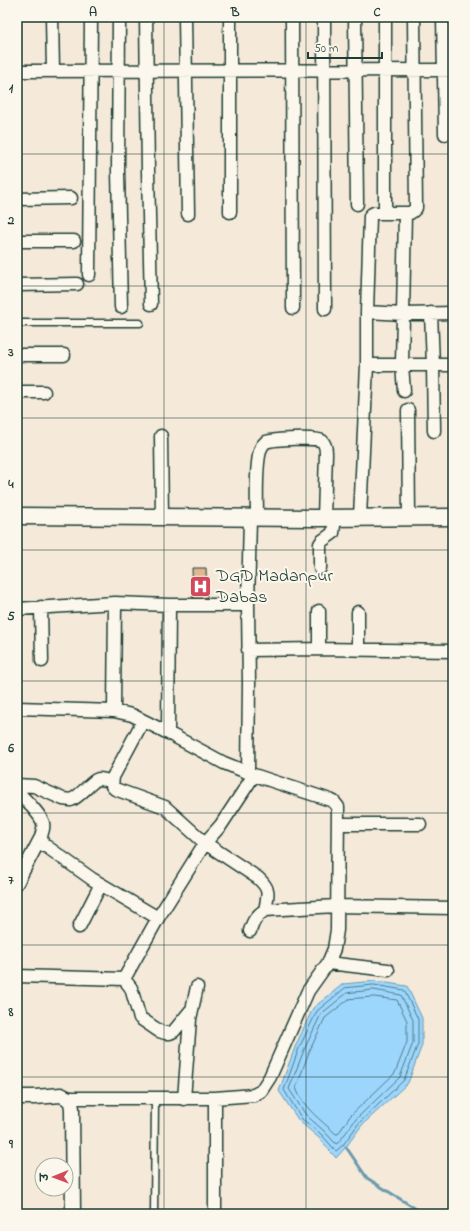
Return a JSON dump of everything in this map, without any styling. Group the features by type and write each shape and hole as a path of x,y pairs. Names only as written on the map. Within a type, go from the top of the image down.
{"main road":[{"path":"17,516 329,518 453,517"}],"street":[{"path":"52,17 53,71"},
{"path":"89,275 91,17"},
{"path":"119,17 118,171 121,307"},
{"path":"146,17 152,304"},
{"path":"185,17 188,214"},
{"path":"230,17 230,212"},
{"path":"292,17 293,308"},
{"path":"324,17 325,309"},
{"path":"355,17 357,204"},
{"path":"385,17 385,213"},
{"path":"360,517 367,365 370,216 374,213 413,212 416,208 414,17"},
{"path":"443,17 448,70 445,134"},
{"path":"17,71 448,70"},
{"path":"17,199 71,198"},
{"path":"404,391 402,365 405,213"},
{"path":"17,241 74,241"},
{"path":"17,285 76,284"},
{"path":"367,312 403,314 453,313"},
{"path":"431,313 434,431"},
{"path":"17,355 64,355"},
{"path":"367,365 453,365"},
{"path":"17,392 44,392"},
{"path":"408,410 409,517"},
{"path":"162,436 162,517"},
{"path":"124,979 158,918 205,843 220,825 251,774 248,604 258,456 262,446 266,442 306,439 321,440 324,443 326,453 329,518 334,530 333,533 320,544 320,568"},
{"path":"17,609 115,603 168,605 248,604"},
{"path":"114,711 115,603"},
{"path":"168,605 168,733"},
{"path":"41,607 42,661"},
{"path":"319,611 319,649"},
{"path":"358,612 358,649"},
{"path":"248,650 358,649 453,651"},
{"path":"17,708 114,711 132,715 224,763 251,774 330,800 334,802 338,808 337,930 334,949 328,963 308,991 270,1078 261,1091 254,1095 215,1098 67,1098"},
{"path":"143,721 113,777 112,786 115,789 165,807 205,843 258,878 266,885 268,892 265,910"},
{"path":"17,785 34,786 63,799 71,800 79,796 96,779 112,781"},
{"path":"17,791 43,823 40,839 17,883"},
{"path":"338,824 420,824"},
{"path":"40,839 47,848 101,884 158,918"},
{"path":"79,927 101,884"},
{"path":"250,931 252,922 256,916 265,910 336,906 453,908"},
{"path":"328,963 388,970"},
{"path":"17,976 124,979"},
{"path":"124,979 131,988 140,1018 159,1031 170,1033 174,1031 192,1009"},
{"path":"184,1099 190,1019 197,987"},
{"path":"17,1097 61,1095 71,1102 73,1214"},
{"path":"215,1098 215,1214"}],"lane":[{"path":"17,323 140,324"},
{"path":"154,1214 155,1098"}],"water":[{"path":"374,981 407,986 422,1018 422,1045 408,1083 362,1125 336,1158 319,1138 299,1121 279,1091 295,1047 313,1008 343,984"}],"building":[{"path":"192,568 206,568 207,598 193,598"}],"waterway":[{"path":"346,1147 367,1178 424,1214"}],"place":[{"name":"DGD Madanpur Dabas","path":"200,587"}]}
